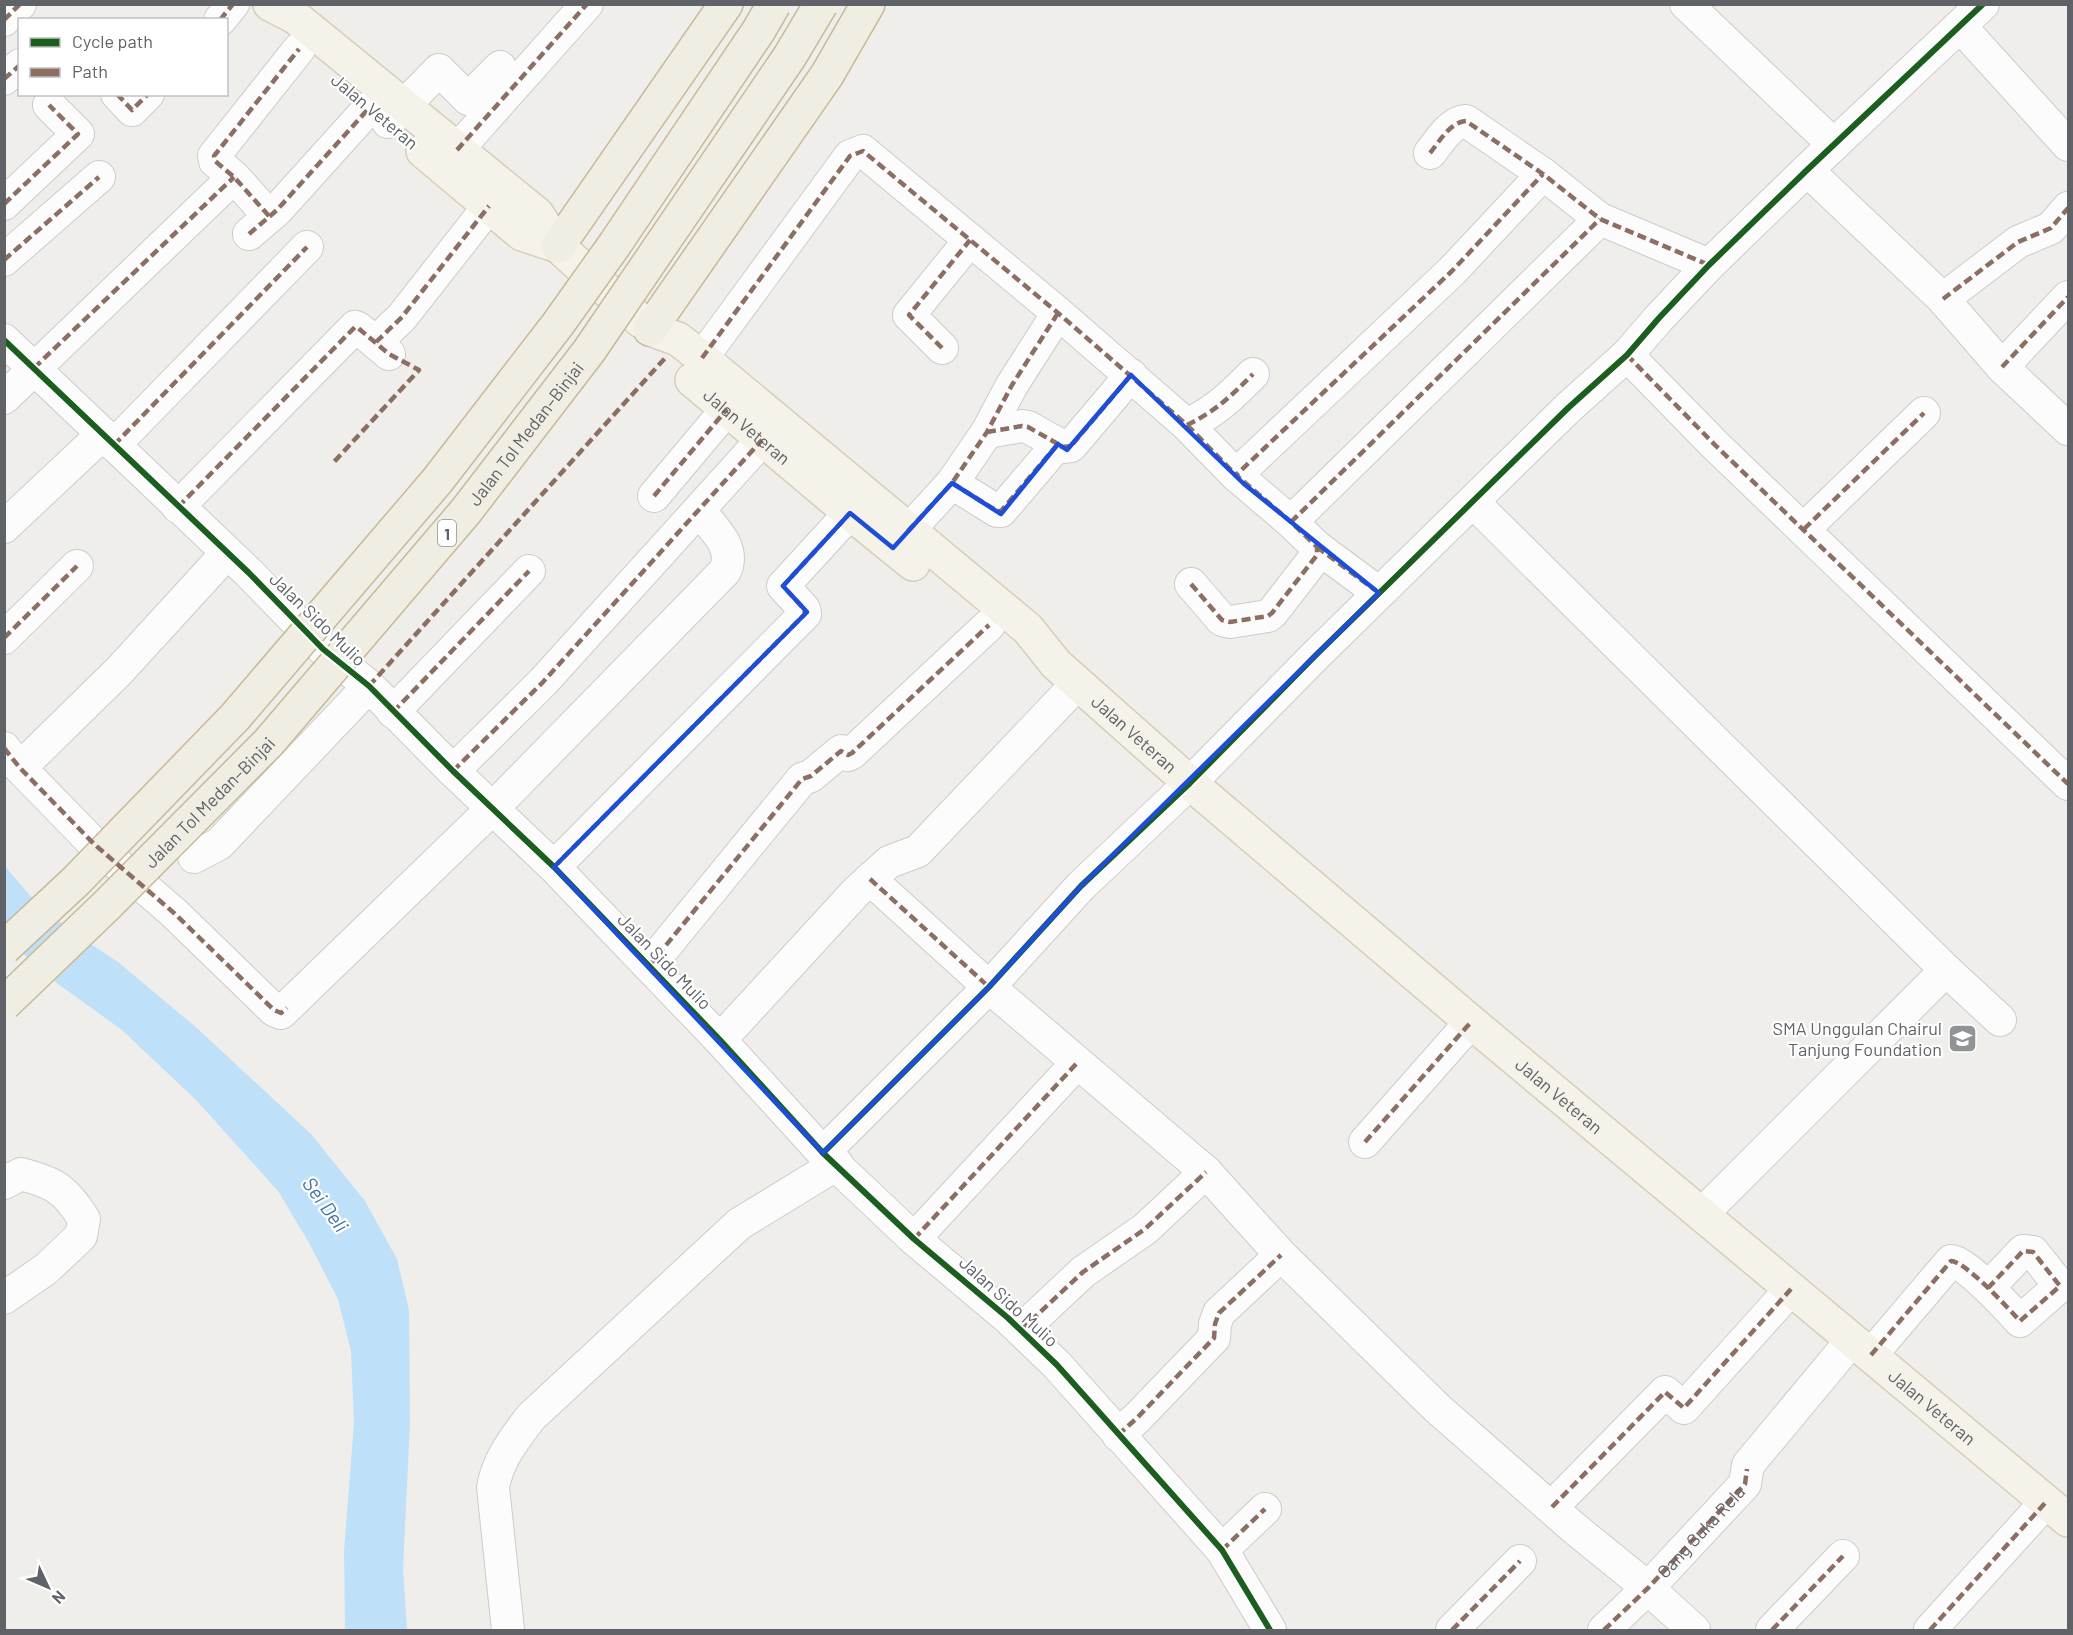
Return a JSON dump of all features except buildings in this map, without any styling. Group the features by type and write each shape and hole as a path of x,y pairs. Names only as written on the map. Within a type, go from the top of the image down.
{"highway":[{"path":"558,246 726,4"},
{"name":"1","path":"4,948 76,881 234,717 437,481 558,324 615,244 759,30 774,4"},
{"name":"Jalan Tol Medan–Binjai","path":"4,1004 269,742 466,511 589,351 790,56 821,4"},
{"path":"650,329 827,75 868,4"}],"main road":[{"name":"Jalan Veteran","path":"262,4 280,33 299,49 387,111 457,150 537,214 558,246 650,329 666,357 762,440 1017,647 1066,674"},
{"name":"Jalan Veteran","path":"270,4 295,17 387,111 522,234 558,246"},
{"name":"Jalan Veteran","path":"650,329 678,339 702,358 1028,629 1066,674 1190,783 1471,1022 2057,1511"}],"street":[{"path":"4,20 20,4"},
{"path":"222,18 233,4"},
{"path":"1686,4 1834,145"},
{"path":"508,1630 493,1487 496,1470 531,1416 739,1224 830,1159 1081,886 1190,783 1568,408 1627,355 1709,266 1807,170 1983,4"},
{"path":"457,150 568,10"},
{"path":"1960,26 2068,145"},
{"path":"299,49 215,153 216,161 234,177 259,225 387,111 439,70 468,99 500,67"},
{"path":"4,79 18,66"},
{"path":"119,96 132,110 146,96"},
{"path":"4,204 78,134 49,105"},
{"path":"1430,153 1458,121 1466,120 1544,174 1600,219 1709,266"},
{"path":"702,358 850,156 863,151 1131,375 1187,425 1236,476 1317,547 1379,593"},
{"path":"1807,170 1943,299 2002,367 2068,429"},
{"path":"1236,476 1452,271 1544,174"},
{"path":"4,260 99,177"},
{"path":"4,398 234,177"},
{"path":"178,507 355,327 382,348 402,317 489,206"},
{"path":"1943,299 2018,242 2051,228 2068,208"},
{"path":"1291,522 1600,219"},
{"path":"942,348 909,315 970,240"},
{"path":"4,527 109,440 307,246"},
{"path":"2002,367 2068,297"},
{"path":"908,531 952,483 987,432 1012,385 1058,313"},
{"name":"Jalan Sido Mulio","path":"4,340 249,573 323,649 369,686 453,771 554,867 720,1040 830,1159 914,1239 1021,1330 1057,1365 1222,1550 1270,1630"},
{"path":"1627,355 1715,445 2068,784"},
{"path":"1187,425 1208,415 1223,404 1253,374"},
{"path":"987,432 1028,427 1062,447 1071,446 1131,375"},
{"path":"654,496 727,409"},
{"path":"1804,529 1924,413"},
{"path":"453,771 543,682 762,440"},
{"path":"952,483 997,512 1001,511 1058,444"},
{"path":"1473,502 1946,970 2000,1020"},
{"path":"227,554 119,671 12,758 94,844 165,905 274,1010 281,1013 493,808 725,571 729,561 729,549 699,510"},
{"path":"554,867 805,614 804,609 783,586 850,513"},
{"path":"1191,584 1222,620 1230,622 1268,616 1317,555 1317,547"},
{"path":"4,638 77,566"},
{"path":"393,711 529,571"},
{"path":"649,966 802,779 811,776 841,751 848,755 852,753 989,625"},
{"path":"720,1040 870,879 889,862 918,851 1066,674"},
{"path":"195,857 219,844 369,686"},
{"path":"870,879 989,987 1206,1172 1281,1255 1437,1408 1694,1630"},
{"path":"1702,1214 1946,970"},
{"path":"1365,1142 1471,1022"},
{"path":"914,1239 1077,1063"},
{"path":"1021,1330 1083,1272 1145,1229 1206,1172"},
{"path":"4,1183 21,1174 48,1181 72,1200 84,1219 81,1236 46,1269 4,1298"},
{"path":"1118,1435 1214,1338 1215,1324 1220,1313 1281,1255"},
{"name":"Gang Suka Rela","path":"1604,1630 1648,1588 1745,1484 1748,1465 1861,1348 1951,1261 1960,1263 1988,1288"},
{"path":"1552,1507 1665,1392 1684,1408 1791,1288"},
{"path":"1222,1550 1265,1509"},
{"path":"1930,1630 2057,1511"},
{"path":"1772,1630 1843,1556"},
{"path":"1452,1630 1520,1562"}],"highlighted area":[{"path":"1131,375 1244,484 1379,593 1081,886 989,987 823,1153 554,867 807,612 783,586 850,513 893,548 952,483 1001,514 1058,444 1067,450"}],"water":[{"name":"Sei Deli","path":"4,865 33,899 71,931 118,962 198,1029 311,1134 365,1201 397,1259 409,1310 410,1422 403,1569 407,1630 345,1630 344,1551 354,1423 351,1351 338,1299 308,1241 278,1191 197,1101 122,1030 58,984 5,938"}],"marked path":[{"path":"4,20 20,4"},
{"path":"222,18 233,4"},
{"path":"457,150 587,4"},
{"path":"269,216 234,177 215,161 214,156 299,49"},
{"path":"4,79 18,67"},
{"path":"119,96 132,110 146,96"},
{"path":"4,204 78,134 49,105"},
{"path":"249,234 277,210 370,107"},
{"path":"1430,153 1450,128 1466,121 1543,174 1600,219 1709,265"},
{"path":"702,358 850,156 863,151 1058,313 1187,425 1223,402 1253,374"},
{"path":"1191,584 1222,620 1230,622 1268,616 1272,613 1317,555 1317,547 1236,475 1452,271 1543,174"},
{"path":"4,260 99,177"},
{"path":"34,368 234,177"},
{"path":"376,342 402,317 489,206"},
{"path":"1943,299 2018,242 2051,228 2068,208"},
{"path":"1291,522 1600,219"},
{"path":"942,348 909,315 970,240"},
{"path":"114,445 307,247"},
{"path":"2002,367 2068,297"},
{"path":"908,531 952,483 987,432 1012,385 1058,313"},
{"path":"178,507 355,327 389,354 419,370 333,463"},
{"path":"1627,355 1715,445 2068,784"},
{"path":"369,686 666,357"},
{"path":"952,483 997,511 1001,511 1058,444 1062,447 1071,446 1131,375"},
{"path":"654,496 727,409"},
{"path":"1804,529 1924,413"},
{"path":"1187,425 1236,475"},
{"path":"987,432 1028,427 1058,444"},
{"path":"453,771 543,682 762,440"},
{"path":"554,867 805,614 804,609 783,586 850,513"},
{"path":"1317,547 1379,593"},
{"path":"4,638 77,566"},
{"path":"393,712 529,571"},
{"path":"649,966 802,779 811,776 841,751 848,755 852,753 989,625"},
{"path":"4,748 20,768 94,844 174,913 274,1010 281,1013 287,1008"},
{"path":"870,879 989,987"},
{"path":"1365,1142 1471,1022"},
{"path":"914,1239 1077,1063"},
{"path":"1021,1330 1083,1272 1145,1229 1206,1172"},
{"path":"1871,1355 1951,1261 1958,1263 1976,1277 2020,1321 2060,1286 2033,1252 2023,1251 1988,1288"},
{"path":"1118,1435 1214,1338 1219,1313 1281,1255"},
{"path":"1552,1507 1665,1392 1684,1408 1791,1289"},
{"path":"1604,1630 1648,1588 1745,1484 1747,1469"},
{"path":"1930,1630 2046,1502"},
{"path":"1222,1550 1265,1509"},
{"path":"1772,1630 1843,1556"},
{"path":"1452,1630 1520,1561"}],"cycle path":[{"path":"823,1153 989,987 1081,886 1190,783 1315,656 1568,408 1627,355 1709,265 1983,4"},
{"path":"4,340 249,573 323,649 369,686 453,771 554,867 720,1040 823,1153 914,1239 1008,1318 1057,1365 1222,1550 1270,1630"}],"place":[{"name":"SMA Unggulan Chairul Tanjung Foundation","path":"1963,1038"}]}
